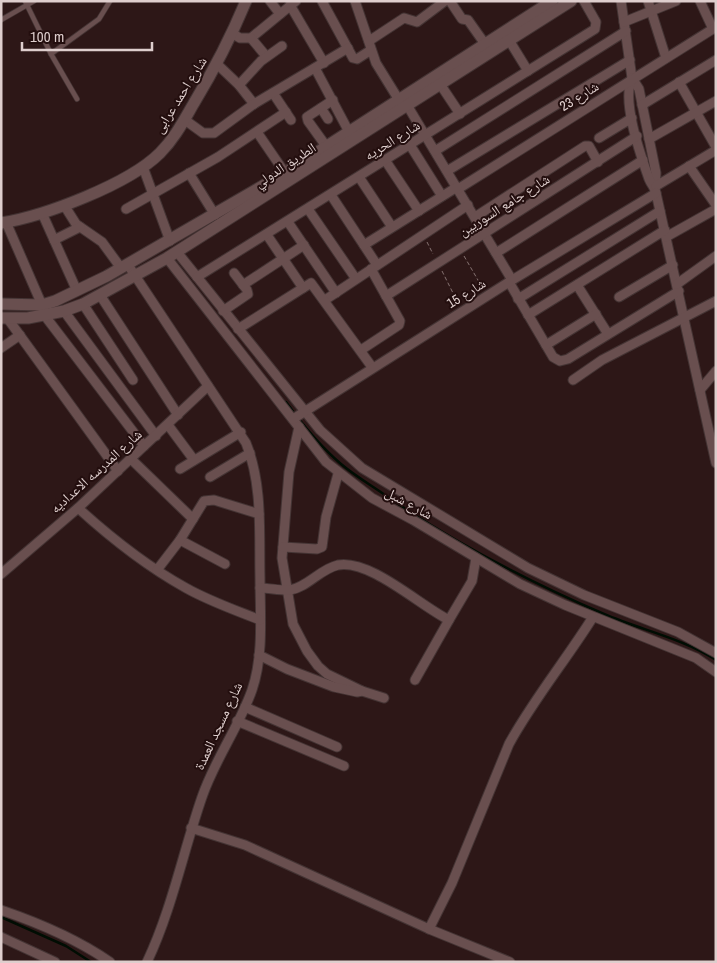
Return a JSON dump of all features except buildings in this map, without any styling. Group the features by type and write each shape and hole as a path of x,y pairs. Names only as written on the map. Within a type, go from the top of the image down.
{"street":[{"name":"شارع احمد عرابى","path":"4,223 64,205 143,167 166,146 184,120 217,64 233,34 246,1"},
{"path":"270,1 280,14"},
{"path":"322,1 355,59 371,50"},
{"path":"355,1 371,50 380,70 426,135 496,252 518,299 553,357 565,361 678,287 716,256"},
{"path":"369,40 404,18 417,22 445,1"},
{"path":"450,1 462,19 468,20 485,44"},
{"name":"الطريق الدولي","path":"4,318 44,310 56,301 170,241 285,173 349,132 440,84 572,1"},
{"name":"شارع الحريه","path":"197,277 595,29 596,22 584,1"},
{"path":"621,1 632,78 628,93 632,118 643,160 656,190"},
{"path":"648,1 666,58"},
{"path":"435,151 625,26 676,1"},
{"path":"700,1 714,28"},
{"name":"الطريق الدولي","path":"1,304 64,312 135,276 172,255 403,104 485,44 547,2"},
{"path":"233,34 240,38 251,38 293,3 324,63"},
{"name":"شارع 23","path":"364,245 714,28"},
{"path":"251,38 266,56"},
{"path":"509,40 528,71"},
{"path":"239,85 266,56 282,46"},
{"path":"184,120 203,133 210,135 254,104 348,48"},
{"path":"447,171 630,60"},
{"path":"642,105 716,60"},
{"path":"217,64 239,85 254,104"},
{"path":"315,68 349,132"},
{"path":"632,78 638,89 642,105 656,173 656,190 660,212 716,464"},
{"path":"680,82 715,152"},
{"path":"440,84 460,114"},
{"path":"126,209 257,132 288,116 273,93"},
{"path":"326,146 307,119 308,115 333,100"},
{"path":"649,139 716,101"},
{"path":"321,108 328,118"},
{"path":"599,138 632,118"},
{"path":"257,132 285,173"},
{"name":"شارع جامع السوريين","path":"386,296 637,136"},
{"path":"410,145 442,196"},
{"path":"475,217 585,146 589,146 598,162"},
{"name":"شارع 15","path":"293,419 372,367 656,190 689,166 715,152"},
{"path":"385,160 419,211"},
{"path":"496,252 643,160"},
{"path":"528,315 666,233 716,207 689,166"},
{"path":"143,167 170,241"},
{"path":"189,173 215,215"},
{"path":"359,177 392,227"},
{"path":"331,195 364,245 386,296 399,318 399,325 360,350"},
{"name":"شارع مسجد العمدة","path":"64,205 80,227 102,242 135,276 241,432 250,453 258,493 260,620 259,654 256,673 245,707 210,776 191,828 169,907 147,962"},
{"path":"325,300 468,205"},
{"path":"308,209 356,279"},
{"path":"518,299 660,212"},
{"path":"42,213 77,291"},
{"path":"288,222 336,292"},
{"path":"4,223 44,310 144,446"},
{"path":"54,240 80,227"},
{"path":"266,235 306,286"},
{"path":"243,285 304,245"},
{"name":"شارع شبل","path":"172,255 197,277 305,412 333,444 362,468 528,568 584,595 678,632 716,653"},
{"name":"شارع شبل","path":"172,255 299,427 326,462 338,474 372,498 520,584 593,617 696,658 716,672"},
{"path":"619,297 673,265"},
{"path":"223,311 246,297 248,292 234,273"},
{"path":"238,329 306,286 314,285 372,367"},
{"path":"577,285 608,334"},
{"path":"100,295 178,415"},
{"path":"573,380 602,360 716,301"},
{"path":"83,304 134,380"},
{"path":"64,312 156,436"},
{"path":"546,345 596,314"},
{"path":"4,318 20,335 118,471"},
{"path":"1,348 20,335"},
{"path":"700,390 716,371"},
{"name":"شارع المدرسه الاعداديه","path":"1,574 78,508 208,386"},
{"path":"168,425 194,460"},
{"path":"299,427 289,472 283,547 284,569 293,624 307,651 327,674 362,691 384,698"},
{"path":"180,468 241,432"},
{"path":"210,477 250,453"},
{"path":"131,458 193,519"},
{"path":"283,547 318,549 322,547 326,517 338,474"},
{"path":"157,570 180,540 201,504 209,500 259,514"},
{"path":"78,508 126,550 186,589 260,620"},
{"path":"180,540 224,564"},
{"path":"415,680 472,580 476,558"},
{"path":"260,588 288,590 302,585 334,566 348,564 374,572 424,607 449,620"},
{"path":"429,929 452,883 508,744 520,724 568,658 593,617"},
{"path":"259,654 287,670 334,687 356,692 362,691"},
{"path":"245,707 337,746"},
{"path":"237,721 344,766"},
{"path":"191,828 245,845 429,929 510,962"},
{"path":"1,910 34,921 80,943 110,962"},
{"path":"1,937 55,962"}],"lane":[{"path":"1,20 26,3 34,1"},
{"path":"51,54 99,18 110,1"},
{"path":"26,3 51,54 77,99"}],"path":[{"path":"423,235 462,311"},
{"path":"460,249 487,296"}],"waterway":[{"path":"286,402 326,450 341,464 437,529 491,560 547,588 618,620 675,640 716,660"},
{"path":"1,917 66,946 91,962"}]}
